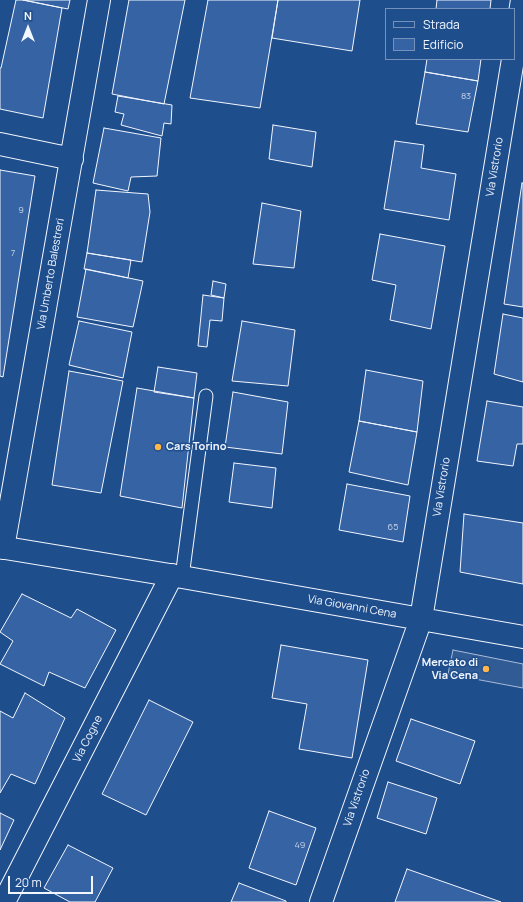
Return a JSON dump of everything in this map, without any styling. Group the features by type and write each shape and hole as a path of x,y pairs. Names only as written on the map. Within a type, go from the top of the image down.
{"street":[{"name":"Via Umberto Balestreri","path":"2,548 99,0"},
{"path":"515,44 522,0"},
{"name":"Via Vistrorio","path":"321,902 421,619 512,60"},
{"path":"0,144 72,158"},
{"name":"Via Giovanni Cena","path":"2,548 177,576 523,637"},
{"name":"Via Cogne","path":"4,902 177,576"}],"lane":[{"path":"177,576 206,396"}],"shaded area":[{"name":"Mercato di Via Cena","path":"453,650 523,664 523,688 448,674"}],"building":[{"path":"16,0 62,8 43,118 0,109 0,68"},
{"path":"23,0 70,0 68,9"},
{"path":"129,0 185,0 164,104 112,94"},
{"path":"208,0 278,0 260,108 190,98"},
{"path":"278,0 360,0 352,51 272,38"},
{"path":"437,0 491,0 490,8 436,8"},
{"path":"427,60 481,60 478,81 425,72"},
{"path":"425,72 478,81 468,132 416,124"},
{"path":"118,96 172,105 171,124 164,123 162,136 121,125 124,114 115,112"},
{"path":"273,125 316,132 312,167 269,159"},
{"path":"104,128 161,138 157,176 131,177 128,191 93,183"},
{"path":"395,141 424,145 421,168 456,174 449,220 384,209"},
{"path":"0,170 35,176 3,377 0,376"},
{"path":"523,183 523,307 504,304"},
{"path":"96,190 148,194 150,212 142,262 87,253"},
{"path":"262,203 301,211 294,268 253,264"},
{"path":"380,234 445,246 431,329 390,320 396,285 372,280"},
{"path":"87,253 131,260 128,278 84,269"},
{"path":"86,269 143,281 133,327 77,317"},
{"path":"213,281 226,284 224,298 211,295"},
{"path":"203,295 224,298 222,321 210,320 207,347 198,346"},
{"path":"503,314 523,318 523,382 494,374"},
{"path":"79,321 132,332 123,378 69,365"},
{"path":"242,321 295,330 288,386 232,381"},
{"path":"158,367 197,373 194,398 154,392"},
{"path":"366,370 423,381 417,432 359,421"},
{"path":"69,371 123,381 101,493 52,485"},
{"name":"Cars Torino","path":"137,388 194,398 182,508 120,496"},
{"path":"233,392 288,402 282,454 225,447"},
{"path":"487,401 523,407 523,444 517,444 513,466 477,461"},
{"path":"359,421 417,432 408,485 349,472"},
{"path":"234,463 276,468 272,508 229,502"},
{"path":"347,484 410,496 403,542 339,530"},
{"path":"464,514 523,523 523,584 460,572"},
{"path":"22,594 71,618 77,609 116,630 85,688 49,672 44,686 0,664 13,641 0,632"},
{"path":"281,645 368,660 352,758 299,749 307,704 272,698"},
{"path":"25,693 65,718 35,784 11,774 0,793 0,711 13,718"},
{"path":"149,700 193,722 146,815 102,794"},
{"path":"411,719 475,741 460,784 396,761"},
{"path":"388,782 437,798 426,834 377,818"},
{"path":"269,811 316,828 296,885 249,868"},
{"path":"0,813 14,820 0,850"},
{"path":"68,845 113,868 95,902 70,902 44,888"},
{"path":"407,869 501,902 395,902"},
{"path":"239,883 286,901 286,902 231,902"}],"place":[{"name":"Cars Torino","path":"158,447"},
{"name":"Mercato di Via Cena","path":"486,669"}]}
